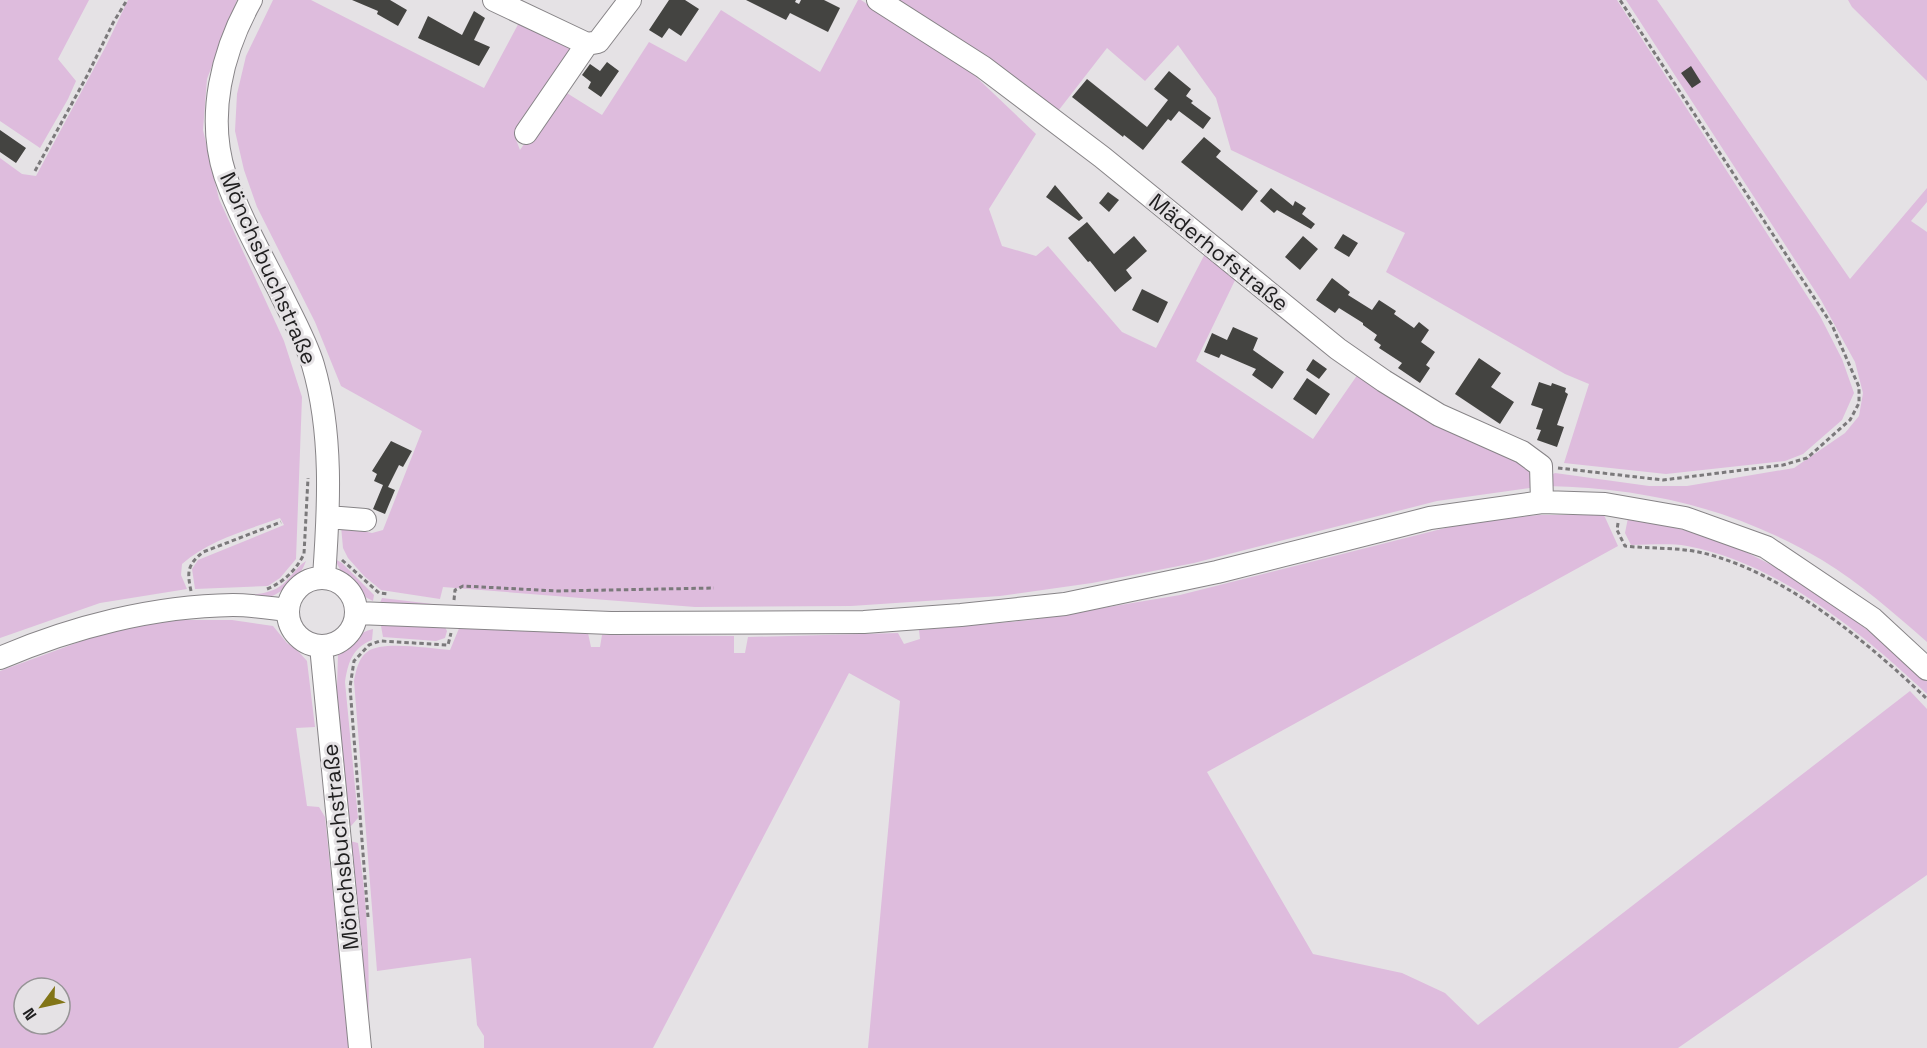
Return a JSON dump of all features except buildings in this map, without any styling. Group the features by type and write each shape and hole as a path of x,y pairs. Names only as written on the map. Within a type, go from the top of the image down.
{"street":[{"name":"Mönchsbuchstraße","path":"251,0 225,57 219,89 216,128 225,173 242,216 313,362 326,430 328,517 324,577"},
{"path":"494,0 587,44 598,42 630,0"},
{"name":"Mäderhofstraße","path":"878,0 983,68 1102,157 1338,349 1439,415 1522,452 1540,466"},
{"path":"526,133 587,44"},
{"path":"1540,466 1542,502"},
{"path":"357,614 455,609 622,623 864,622 961,615 1065,604 1217,572 1430,518 1542,502 1605,504 1685,518 1766,547 1873,619 1927,669"},
{"path":"328,517 365,520"},
{"path":"324,577 344,585 356,603 357,614 349,633 332,645 321,646 310,644 301,638 294,630 288,610 296,590 304,583 324,577"},
{"path":"0,658 30,645 109,622 170,610 235,605 288,610"},
{"name":"Mönchsbuchstraße","path":"321,646 360,1048"}],"path":[{"path":"35,171 127,0"},
{"path":"1540,466 1663,480 1783,465 1807,458 1850,420 1859,403 1858,387 1832,325 1620,0"},
{"path":"1619,507 1617,530 1625,546 1702,553 1748,568 1800,597 1855,634 1927,699"},
{"path":"195,608 188,575 192,560 203,552 281,522"},
{"path":"339,556 379,593"},
{"path":"368,918 350,687 354,661 369,645 380,641 448,645 455,609 455,590 463,586 557,591 714,588"}],"shaded area":[{"path":"0,0 89,0 58,59 76,81 40,148 0,121"},
{"path":"128,0 237,0 207,79 203,130 219,199 284,341 302,397 296,559 280,578 268,586 195,589 192,569 198,560 284,525 280,518 229,536 204,548 182,564 181,575 187,589 100,603 0,638 0,158 22,174 36,176 106,46"},
{"path":"273,0 311,0 484,88 522,17 581,46 515,137 520,150 562,90 602,115 649,42 686,62 721,10 820,72 858,0 861,0 972,73 1036,134 989,209 1002,246 1036,256 1048,246 1122,332 1156,348 1208,248 1238,274 1196,361 1313,439 1358,374 1515,456 1528,468 1533,484 1530,488 1437,501 1194,563 1092,583 1000,596 851,606 695,607 443,587 440,599 381,590 348,558 343,548 341,526 372,533 383,530 422,431 341,386 315,322 257,207 244,170 235,131 237,94 246,56"},
{"path":"886,0 1617,0 1820,316 1842,359 1854,393 1842,420 1803,454 1785,461 1666,474 1564,463 1589,384 1565,374 1386,272 1405,233 1231,150 1216,98 1178,45 1145,81 1107,48 1055,115"},
{"path":"1626,0 1657,0 1850,279 1927,188 1927,202 1911,221 1927,232 1927,642 1850,578 1790,542 1757,527 1689,505 1655,497 1620,491 1547,486 1546,478 1555,473 1649,486 1687,486 1794,468 1845,433 1859,416 1863,393 1855,362 1821,300"},
{"path":"1848,0 1927,0 1927,81 1852,7"},
{"path":"1539,515 1604,515 1618,546 1207,772 1313,954 1402,973 1445,993 1478,1025 1910,691 1927,709 1927,875 1678,1048 868,1048 900,701 849,673 653,1048 484,1048 484,1036 477,1025 471,958 377,971 354,681 361,658 374,648 395,646 450,650 460,626 588,633 591,647 600,647 602,635 734,636 734,653 745,653 748,637 898,633 904,644 920,639 919,630 1031,620 1180,595 1465,523"},
{"path":"1628,518 1712,538 1739,549 1790,576 1815,591 1861,625 1905,662 1927,681 1927,694 1846,624 1786,584 1721,555 1687,546 1631,545 1625,533"},
{"path":"335,559 342,563 374,595 373,601 350,584"},
{"path":"306,561 292,583 270,597 196,596 251,595 271,591 283,584"},
{"path":"382,598 441,605 406,606 380,603"},
{"path":"175,620 232,620 273,626 287,643 298,651 307,661 315,727 296,728 307,806 319,807 325,817 349,1048 0,1048 0,671 109,631"},
{"path":"444,625 447,631 445,638 436,641 383,637 381,626"},
{"path":"373,629 372,640 360,647 352,657 345,682 358,818 351,826 344,823 336,722 338,654 358,636"},
{"path":"350,841 358,843 364,890 369,984 368,1031"}]}
